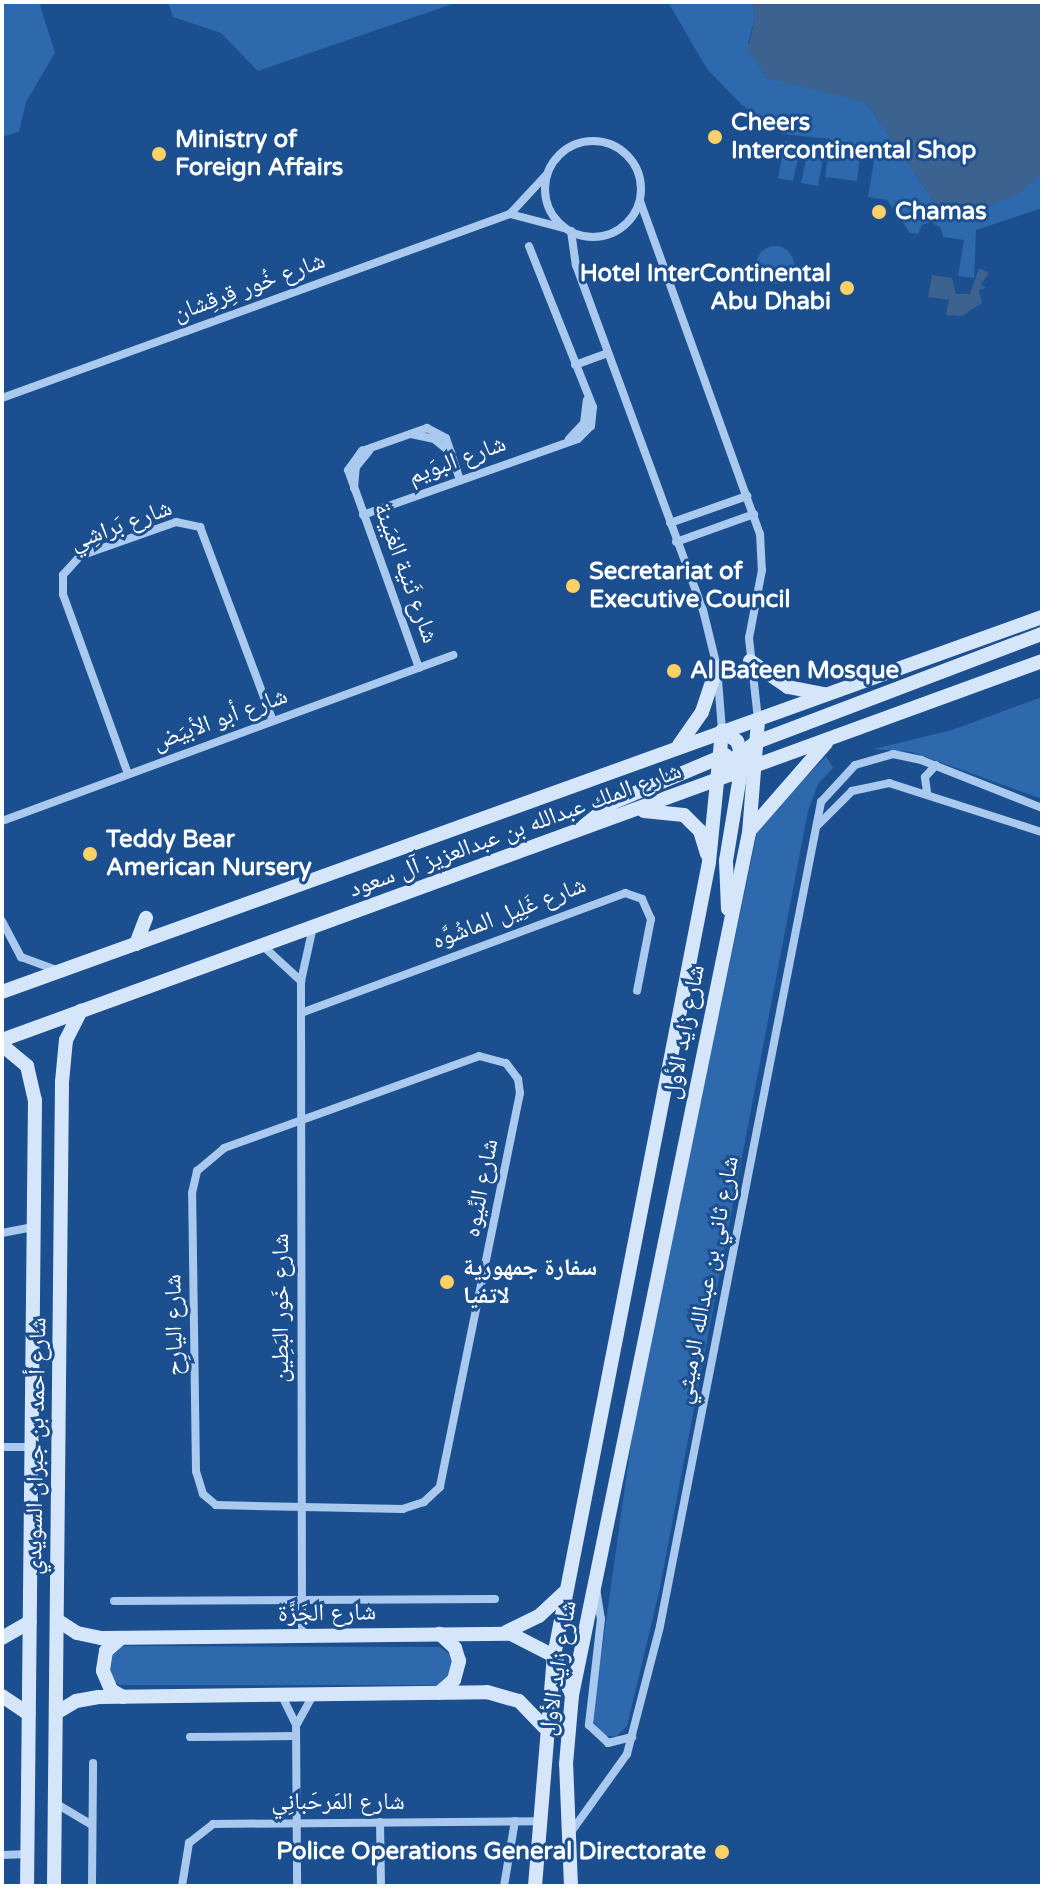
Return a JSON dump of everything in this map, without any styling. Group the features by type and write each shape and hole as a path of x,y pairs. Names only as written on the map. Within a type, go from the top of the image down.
{"main road":[{"name":"شارع الملك عبدالله بن عبدالعزيز آل سعود","path":"2,992 1042,617"},
{"path":"581,829 614,802 741,748 1042,634"},
{"path":"750,661 788,687 829,695"},
{"name":"شارع الملك عبدالله بن عبدالعزيز آل سعود","path":"2,1042 1042,661"},
{"path":"675,750 702,712 717,667"},
{"path":"720,779 758,720"},
{"name":"شارع زايد الأول","path":"571,1886 566,1764 572,1695 749,833 748,768 757,742 758,720"},
{"path":"722,731 741,748 748,768 725,872 730,917"},
{"name":"شارع زايد الأول","path":"535,1886 544,1727 554,1656 709,862 720,779 722,731"},
{"path":"749,833 779,791 834,736"},
{"path":"630,811 669,810 684,815 700,831 709,862"},
{"path":"136,944 146,918"},
{"name":"شارع أحمد بن جبران السويدي","path":"54,1886 63,1054 81,1011"},
{"name":"شارع أحمد بن جبران السويدي","path":"2,1042 24,1061 34,1085 27,1886"},
{"path":"501,1633 539,1616 565,1593"},
{"name":"شارع الجَزَّة","path":"57,1620 84,1636 121,1638 501,1633 530,1639 554,1656"},
{"path":"2,1638 30,1622"},
{"path":"439,1693 454,1680 459,1667 455,1648 440,1634"},
{"path":"121,1638 106,1651 103,1665 107,1684 123,1697"},
{"path":"554,1656 572,1695"},
{"path":"56,1713 83,1699 439,1693 509,1696 527,1706 544,1727"},
{"path":"2,1696 29,1714"}],"street":[{"path":"510,214 568,230 596,237 616,231 640,201 641,181 634,163 608,143 574,145 558,157 547,174 548,205 568,230"},
{"name":"شارع خُور قِرقِشان","path":"2,398 510,214 547,174"},
{"name":"شارع زايد الأول","path":"640,201 754,514 763,557 750,661 758,720"},
{"name":"شارع زايد الأول","path":"568,230 573,256 670,523 717,667 722,731"},
{"name":"شارع البوَيم","path":"363,515 565,442 584,423 587,396 529,246"},
{"path":"575,365 608,353"},
{"name":"شارع ثَنية الغبَينة","path":"419,668 348,476 350,464 362,451 411,434 438,431 451,454 460,480"},
{"path":"670,523 747,496"},
{"path":"676,542 754,514"},
{"name":"شارع بَراشِي","path":"128,774 62,587 66,569 80,556 176,522 200,527 273,721"},
{"name":"شارع أبو الأبيَض","path":"2,821 453,655"},
{"name":"شارع ثاني بن عبدالله الرميثي","path":"571,1832 618,1771 632,1737 660,1626 824,796 855,765 893,754 936,765 1042,808"},
{"path":"927,792 925,777 936,765"},
{"name":"شارع ثاني بن عبدالله الرميثي","path":"816,829 834,803 861,786 889,783 927,792 1042,832"},
{"name":"شارع غَلِيل الماشُوَّه","path":"301,1013 625,893 642,899 651,919 637,991"},
{"path":"2,921 4,934 26,961 61,971"},
{"name":"شارع خَور البَطِين","path":"302,1635 301,981 313,927"},
{"path":"262,946 301,981"},
{"name":"شارع النِّيوه","path":"301,1118 479,1056 506,1063 520,1086 440,1487 411,1508 302,1506"},
{"name":"شارع اليارِح","path":"301,1118 211,1154 194,1178 192,1207 199,1487 224,1508 302,1506"},
{"path":"2,1233 34,1227"},
{"path":"2,1447 32,1447"},
{"path":"594,1584 601,1619 589,1725 608,1743 632,1737"},
{"path":"114,1601 495,1599"},
{"path":"296,1725 313,1695"},
{"path":"282,1696 296,1725 297,1886"},
{"path":"190,1737 296,1736"},
{"path":"92,1886 93,1763"},
{"path":"55,1803 92,1825"},
{"path":"504,1886 515,1821"},
{"name":"شارع المَرحَبانِي","path":"182,1886 185,1851 206,1827 297,1822 540,1821"},
{"path":"380,1822 381,1886"},
{"path":"2,1855 28,1854"}],"shaded area":[{"path":"2,2 39,2 55,53 26,102 19,132 2,137"},
{"path":"168,2 455,3 258,71 221,33 173,17"},
{"path":"668,2 752,2 755,18 748,43 763,73 866,102 936,204 989,206 1042,173 1042,208 976,230 974,278 958,276 964,240 943,237 941,228 931,222 922,225 918,234 910,233 887,200 868,197 874,161 860,158 857,181 825,177 831,139 783,134 742,105 707,69"},
{"path":"752,2 1042,2 1042,173 1019,193 989,206 936,204 866,102 767,78 748,49 755,18"},
{"path":"785,141 801,144 793,181 778,178"},
{"path":"809,144 825,147 818,186 801,183"},
{"path":"775,246 789,251 794,265 789,279 775,284 761,279 756,265 761,251"},
{"path":"979,268 989,273 981,284 986,288 979,290 982,303 962,316 946,315 949,300 928,297 932,275 952,278 956,294 970,294"},
{"path":"1042,697 1042,799 912,752 874,749 952,730"},
{"path":"826,756 833,768 818,784 808,811 659,1592 627,1726 617,1736 605,1736 592,1720 635,1416 758,828"},
{"path":"118,1646 440,1647 454,1658 448,1680 438,1685 120,1685 111,1680 107,1656"}],"place":[{"name":"Cheers Intercontinental Shop","path":"715,137"},
{"name":"Ministry of Foreign Affairs","path":"159,154"},
{"name":"Chamas","path":"879,212"},
{"name":"Hotel InterContinental Abu Dhabi","path":"847,288"},
{"name":"Secretariat of Executive Council","path":"573,586"},
{"name":"Al Bateen Mosque","path":"674,671"},
{"name":"Teddy Bear American Nursery","path":"90,854"},
{"name":"سفارة جمهورية لاتفيا","path":"447,1282"},
{"name":"Police Operations General Directorate","path":"722,1852"}]}
